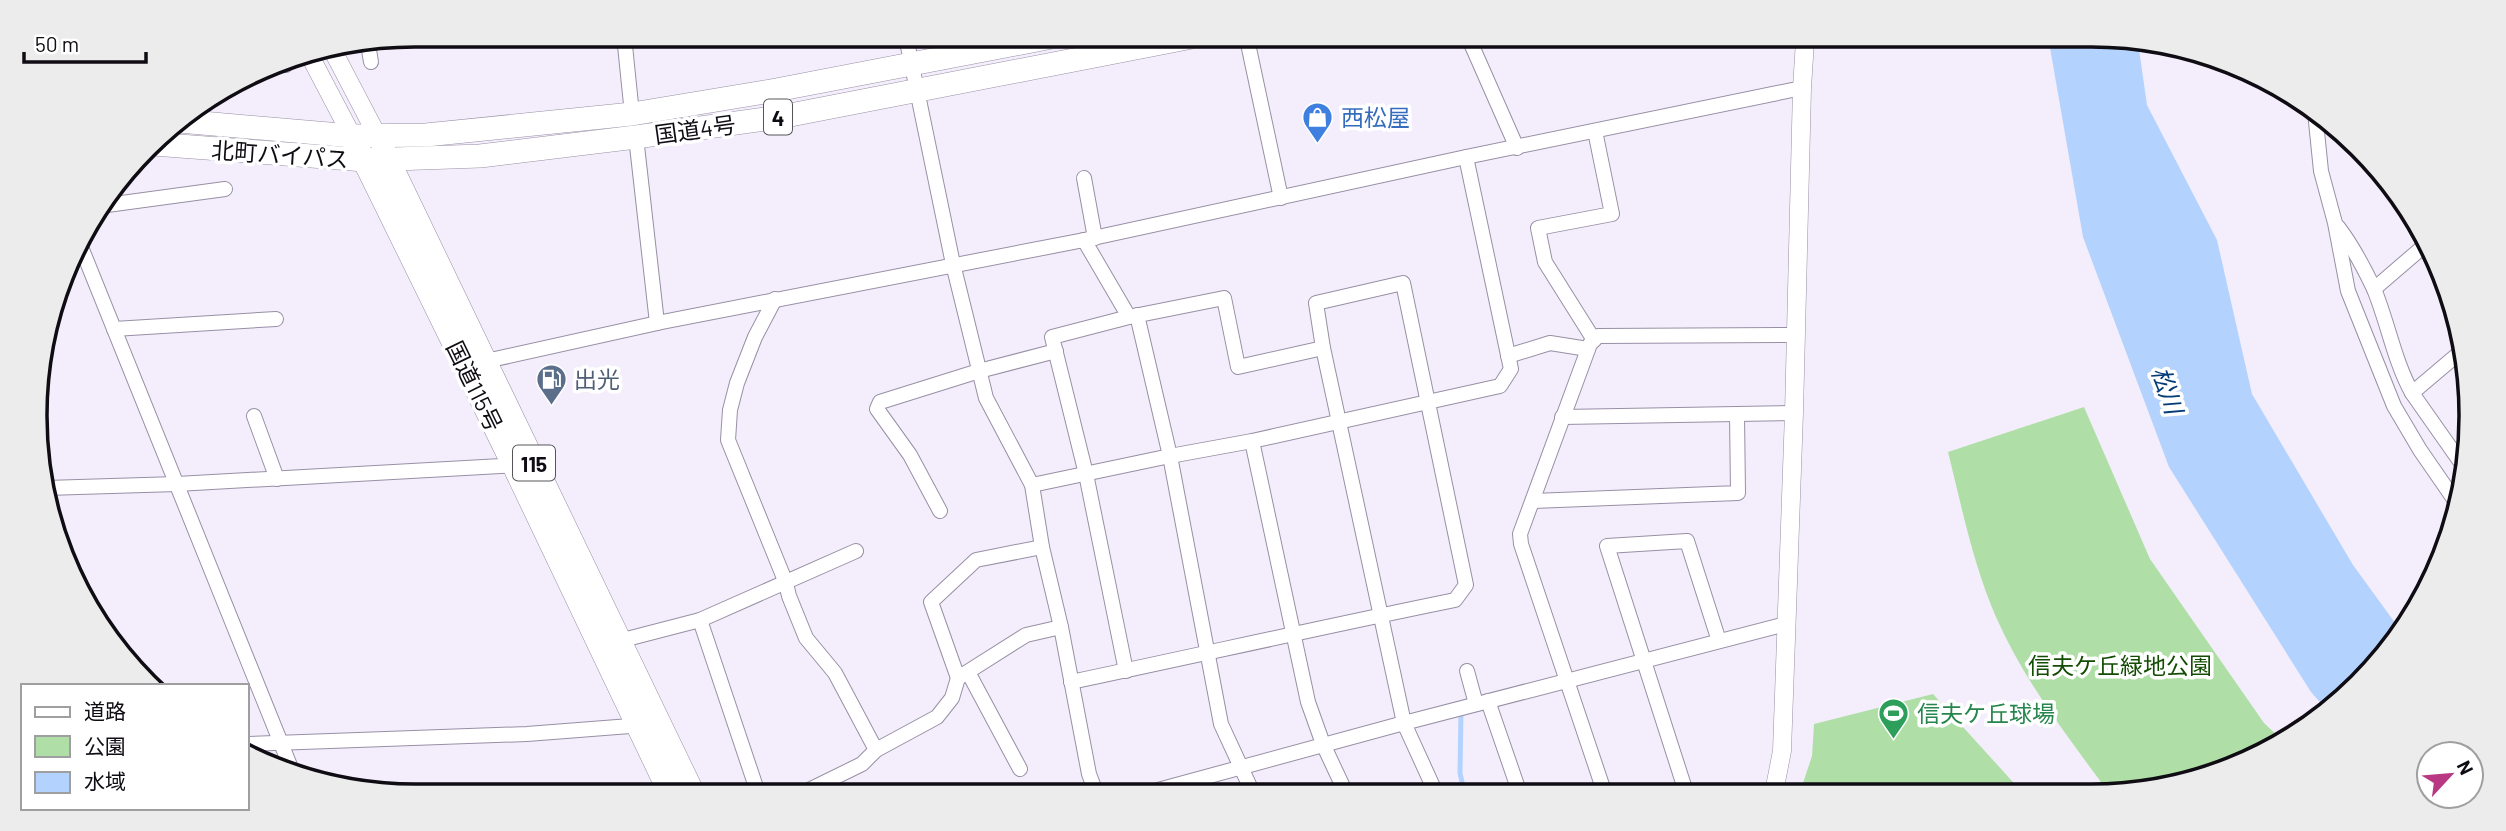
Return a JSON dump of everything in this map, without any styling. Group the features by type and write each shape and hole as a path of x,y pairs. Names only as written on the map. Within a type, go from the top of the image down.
{"highway":[{"name":"国道4号","path":"352,136 426,135 632,114 771,91 983,47"},
{"name":"国道4号","path":"365,160 480,156 636,138 780,117 1142,47"},
{"name":"北町バイパス","path":"192,122 352,136"},
{"name":"国道115号","path":"352,136 619,641 666,784"},
{"name":"国道115号","path":"378,137 486,361 523,462 648,723 688,784"},
{"name":"北町バイパス","path":"166,145 365,160"}],"street":[{"path":"625,47 632,114"},
{"path":"908,47 953,264 986,398 1032,485 1042,547 1093,784"},
{"path":"1249,47 1281,198"},
{"path":"1473,47 1517,148"},
{"path":"1776,784 1782,751 1805,47"},
{"path":"369,50 371,62"},
{"path":"336,56 378,137"},
{"path":"313,62 352,136"},
{"path":"486,361 775,299 1089,239 1802,88"},
{"path":"2316,124 2321,170 2335,223 2348,292 2394,406 2450,494"},
{"path":"1591,345 1545,262 1538,229 1612,214 1595,131"},
{"path":"636,138 657,323"},
{"path":"1032,485 1252,441 1500,386 1511,369 1466,158"},
{"path":"1084,178 1089,239 1133,316 1170,456 1221,724 1249,784"},
{"path":"114,204 225,189"},
{"path":"2335,223 2374,289 2403,376 2457,457"},
{"path":"2374,289 2419,250"},
{"path":"84,255 288,761"},
{"path":"1071,682 1208,655 1292,634 1381,615 1455,600 1466,585 1403,283 1316,303 1322,348 1381,615 1404,723 1432,784"},
{"path":"1126,671 1086,474 1052,337 1133,316 1224,298 1238,367 1322,348"},
{"path":"775,299 755,337 737,383 730,410 729,440 806,638 835,673 876,750"},
{"path":"114,329 276,319"},
{"path":"1601,784 1521,544 1520,534 1591,345 1598,336 1796,335"},
{"path":"1508,356 1550,343 1591,345"},
{"path":"940,511 910,455 877,409 880,402 979,371 1056,351"},
{"path":"2412,393 2454,357"},
{"path":"1562,417 1794,413"},
{"path":"1533,501 1738,493 1737,415"},
{"path":"254,416 277,479"},
{"path":"1252,441 1308,702 1323,744 1342,784"},
{"path":"54,488 277,479 523,462"},
{"path":"1683,784 1606,546 1687,541 1719,641"},
{"path":"1020,769 963,675 931,602 976,560 1042,547"},
{"path":"619,641 699,620 856,551"},
{"path":"699,620 756,784"},
{"path":"1181,784 1323,744 1786,624"},
{"path":"821,784 862,764 876,750 937,717 952,698 963,675 1026,635 1060,627"},
{"path":"1467,671 1515,784"},
{"path":"249,744 527,734 648,723"}],"green space":[{"name":"信夫ケ丘緑地公園","path":"2084,407 2150,559 2264,723 2275,734 2231,756 2186,771 2139,781 2102,784 2048,708 2007,641 1981,577 1948,452"},
{"name":"信夫ケ丘球場","path":"1933,694 2015,784 1803,784 1812,756 1814,724"}],"water":[{"name":"松川","path":"2050,47 2139,50 2147,105 2217,240 2252,394 2353,565 2395,623 2351,676 2321,703 2311,692 2169,467 2083,237"}],"waterway":[{"path":"1461,713 1460,773 1462,784"}],"place":[{"name":"西松屋","path":"1318,144"},
{"name":"出光","path":"551,406"},
{"name":"信夫ケ丘球場","path":"1894,740"}]}
